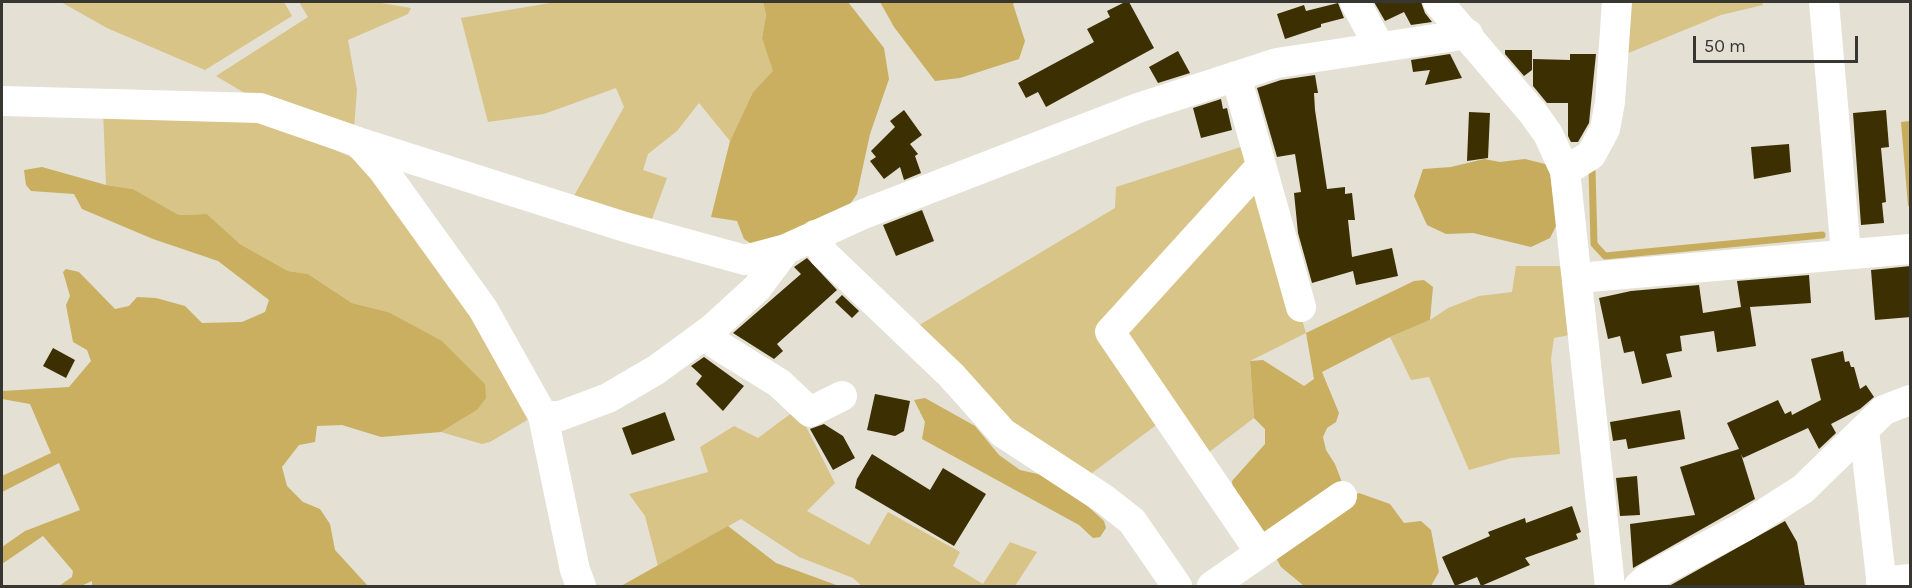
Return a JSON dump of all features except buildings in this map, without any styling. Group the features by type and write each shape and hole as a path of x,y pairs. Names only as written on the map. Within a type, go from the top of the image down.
{"street":[{"path":"1355,2 1379,46"},
{"path":"1438,2 1468,34 1533,113 1548,134 1565,171 1610,586"},
{"path":"1565,171 1591,155 1605,129 1610,102 1617,2"},
{"path":"1824,2 1846,254"},
{"path":"2,101 260,108 358,142 625,227 745,260 786,249 861,215 1138,108 1277,63 1468,34"},
{"path":"1236,76 1301,307"},
{"path":"358,142 383,170 483,309 543,416 575,570 581,586"},
{"path":"1260,552 1110,332 1261,166"},
{"path":"815,236 824,254 951,375 1003,432 1070,476 1132,521 1178,586"},
{"path":"543,416 560,416 608,398 656,370 703,336 757,288 786,249"},
{"path":"1578,278 1911,249"},
{"path":"703,336 779,383 810,412 842,396"},
{"path":"1639,586 1745,526 1803,489 1884,410 1911,400"},
{"path":"1864,430 1891,583"},
{"path":"1212,586 1342,496"}],"shaded area":[{"path":"61,2 284,2 292,16 205,70 107,28"},
{"path":"299,2 375,2 411,8 408,14 348,40 357,90 354,128 248,95 216,76 308,17"},
{"path":"556,2 763,2 766,15 762,38 774,71 753,92 730,141 699,103 677,131 648,154 643,170 667,178 649,227 571,201 624,107 616,88 544,114 488,122 461,18"},
{"path":"763,2 848,2 884,48 889,79 870,134 857,194 848,207 758,248 744,239 737,221 711,217 730,141 753,92 773,71 762,38 766,15"},
{"path":"880,2 1016,2 1013,4 1025,41 1019,59 960,78 935,81 894,27"},
{"path":"1625,2 1762,2 1763,5 1721,15 1626,54"},
{"path":"103,110 221,116 278,125 369,165 478,318 529,419 490,442 482,444 441,432 477,410 388,312 352,303 308,274 288,271 240,244 207,214 179,215 133,189 106,185"},
{"path":"1910,121 1910,206 1908,206 1901,122"},
{"path":"1250,144 1256,166 1112,321 1163,420 1084,479 1011,433 911,330 1115,208 1116,187"},
{"path":"1484,159 1500,162 1525,159 1549,165 1557,224 1550,238 1531,247 1473,233 1446,234 1427,225 1414,196 1423,169 1451,167"},
{"path":"42,167 106,185 133,189 179,215 207,214 240,244 288,271 308,274 352,303 388,312 442,341 485,384 486,398 477,410 441,432 381,437 342,425 317,426 315,442 299,445 282,467 287,486 303,502 320,509 330,524 335,550 368,586 92,586 92,581 81,586 59,586 72,577 73,571 43,536 2,564 2,547 25,531 80,510 59,463 2,492 2,476 51,453 30,404 2,399 2,391 69,387 91,361 87,350 73,342 66,305 70,296 63,272 66,269 79,272 115,309 129,306 137,297 156,298 185,306 202,323 242,322 265,312 269,300 218,261 153,239 82,209 74,194 31,191 26,185 24,170"},
{"path":"1259,177 1306,333 1250,361 1254,418 1200,459 1119,331"},
{"path":"1516,266 1565,266 1575,334 1554,338 1551,359 1560,454 1511,458 1469,470 1429,377 1411,380 1390,337 1430,320 1448,308 1479,296 1512,292"},
{"path":"1424,280 1433,287 1430,320 1390,337 1322,372 1339,413 1336,422 1327,428 1323,437 1326,450 1335,464 1343,485 1265,542 1233,494 1232,481 1265,444 1265,429 1254,418 1250,361 1263,360 1304,386 1314,379 1306,333 1414,281"},
{"path":"925,398 975,426 999,455 1020,470 1042,475 1070,490 1104,521 1106,528 1100,537 1093,538 1079,525 922,439 925,422 914,400"},
{"path":"797,409 835,483 807,511 869,545 888,512 960,552 953,566 983,584 1010,542 1037,552 1015,586 862,586 853,578 799,557 741,519 658,566 645,516 629,494 708,472 700,447 734,426 758,438"},
{"path":"1359,493 1390,504 1404,523 1421,521 1431,530 1439,572 1431,586 1304,586 1281,567 1275,556 1345,501"},
{"path":"728,526 776,563 839,586 621,586"}],"waterway":[{"path":"1592,170 1594,244 1605,256 1822,235"}]}
